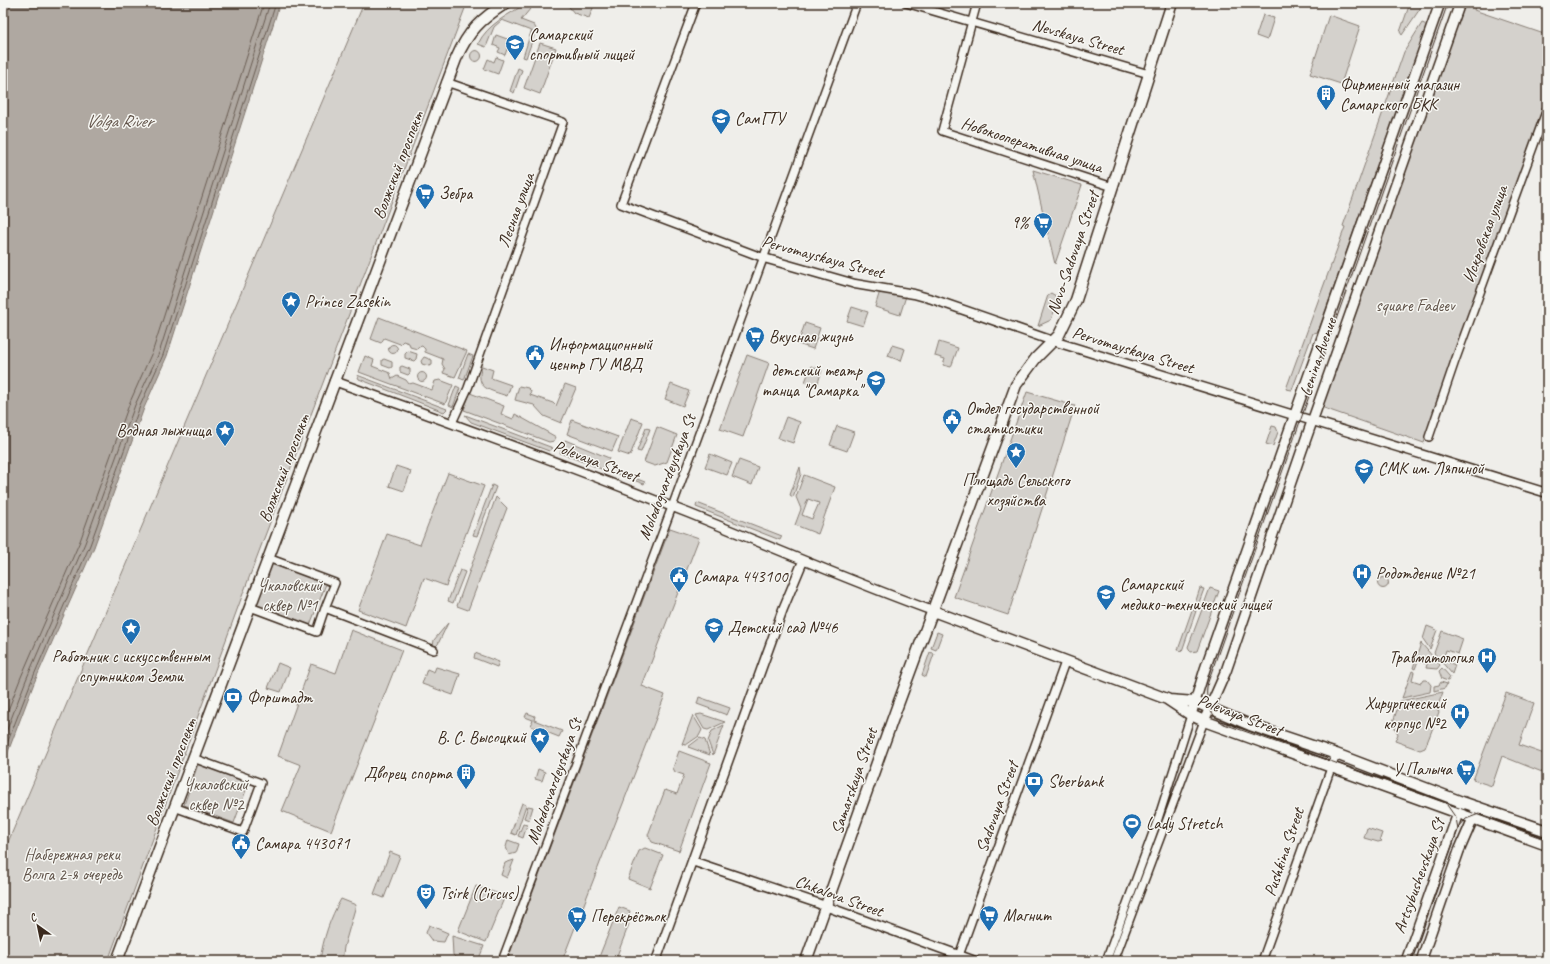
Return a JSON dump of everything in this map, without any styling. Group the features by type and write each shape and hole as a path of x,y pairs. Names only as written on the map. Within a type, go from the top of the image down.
{"main road":[{"name":"Волжский проспект","path":"117,961 446,82 463,42 469,33 477,23 506,3"},
{"name":"Novo-Sadovaya Street","path":"933,612 1016,385 1036,358 1053,341 1064,327 1076,300 1172,3"},
{"name":"Lenina Avenue","path":"1191,715 1205,669 1440,3"},
{"name":"Lenina Avenue","path":"1204,721 1226,671 1460,3"},
{"path":"933,612 1167,700"},
{"name":"Samarskaya Street","path":"806,961 933,612"},
{"name":"Polevaya Street","path":"1167,700 1195,702 1250,725 1336,754 1462,802 1547,831"},
{"name":"Polevaya Street","path":"1167,700 1204,721 1547,845"},
{"name":"Artsybushevskaya St","path":"1406,961 1462,802"},
{"name":"Artsybushevskaya St","path":"1421,961 1459,851 1478,807"}],"street":[{"name":"Pervomayskaya Street","path":"696,3 621,204 764,258 855,284 920,295 1053,341 1547,493"},
{"name":"Molodogvardeyskaya St","path":"502,961 672,507 857,3"},
{"name":"Nevskaya Street","path":"906,3 1149,74"},
{"path":"972,22 977,3"},
{"name":"Новокооперативная улица","path":"972,22 942,131 1113,187"},
{"name":"Лесная улица","path":"446,82 563,122 468,388 452,423"},
{"name":"Искровская улица","path":"1429,437 1454,361 1547,109"},
{"name":"Polevaya Street","path":"334,381 452,423 672,507 803,561 933,612"},
{"path":"250,607 316,632 335,582 268,558"},
{"path":"656,961 786,602 803,561"},
{"path":"325,608 434,650"},
{"name":"Sadovaya Street","path":"958,958 1065,662"},
{"path":"1106,961 1158,819 1191,715"},
{"path":"1114,961 1204,721"},
{"name":"Pushkina Street","path":"1262,961 1336,754"},
{"path":"174,807 243,832 261,783 193,758"},
{"name":"Chkalova Street","path":"692,861 826,907 958,958 975,961"}],"green space":[{"name":"Набережная реки Волга 2-я очередь","path":"364,3 467,3 241,599 108,961 3,961 3,854"},
{"path":"527,3 535,3 521,20 534,25 539,34 502,20 494,27 486,47 478,44 493,25"},
{"path":"566,3 595,3 589,18 574,13"},
{"path":"1410,3 1424,3 1402,35 1400,32"},
{"name":"square Fadeev","path":"1468,3 1476,3 1474,10 1547,35 1547,97 1424,443 1321,407 1464,6 1467,7"},
{"path":"1263,15 1274,18 1267,40 1256,36"},
{"path":"1329,15 1360,26 1341,84 1310,74"},
{"path":"1422,23 1427,25 1318,332 1313,333 1292,390 1286,389 1345,227 1343,226 1404,52"},
{"path":"531,32 535,33 526,58 523,57"},
{"path":"496,35 510,40 505,55 498,52 500,48 493,45"},
{"path":"540,43 556,48 540,94 524,88"},
{"path":"474,51 478,51 480,52 480,60 474,61 471,58 471,54"},
{"path":"496,57 503,60 498,74 484,69 488,59 494,62"},
{"path":"518,68 522,70 514,93 510,91"},
{"path":"1033,170 1082,185 1055,264"},
{"path":"880,291 906,296 900,315 875,307"},
{"path":"1051,293 1059,298 1051,320 1038,326 1048,295"},
{"path":"852,307 868,312 863,326 847,321"},
{"path":"379,317 467,351 455,377 443,373 445,369 442,364 443,359 425,352 425,349 422,346 417,349 410,347 409,343 403,341 400,344 384,338 381,343 371,339"},
{"path":"805,323 820,328 813,349 798,344"},
{"path":"939,342 958,348 951,367 943,365 945,359 935,356"},
{"path":"393,344 398,349 393,354 388,349"},
{"path":"892,345 905,349 901,361 888,356"},
{"path":"408,351 417,354 414,361 405,358 405,354"},
{"path":"468,354 473,356 464,380 459,378"},
{"path":"747,355 769,363 743,437 720,429"},
{"path":"365,356 374,360 372,366 390,373 392,379 397,376 406,380 409,384 413,383 432,390 435,381 440,380 453,385 445,404 359,372"},
{"path":"424,357 432,360 432,365 429,366 422,364 421,361"},
{"path":"384,359 392,362 392,367 390,368 382,365 382,360"},
{"path":"402,366 410,369 410,373 408,375 400,372 400,367"},
{"path":"482,366 493,370 491,378 511,385 507,396 490,390 482,384 480,374"},
{"path":"811,366 822,370 817,386 805,382"},
{"path":"422,372 427,377 422,382 417,377"},
{"path":"357,375 447,409 444,412 359,379"},
{"path":"565,384 576,388 561,423 544,416 534,405 515,400 519,386 528,388 531,391 530,395 553,403 556,406"},
{"path":"671,384 689,391 683,406 665,399"},
{"path":"456,386 460,388 453,407 449,405"},
{"path":"1027,392 1075,406 1008,615 954,597"},
{"path":"470,393 504,406 501,414 513,419 515,414 556,437 554,441 549,442 464,410"},
{"path":"465,415 553,448 549,451 471,422"},
{"path":"786,417 800,422 793,443 778,438"},
{"path":"631,418 643,422 630,456 618,452"},
{"path":"572,420 618,437 612,451 567,434"},
{"path":"837,426 854,432 847,451 830,445"},
{"path":"1272,426 1276,427 1278,432 1273,446 1266,444"},
{"path":"657,427 677,435 667,462 655,466 644,462"},
{"path":"646,428 650,429 641,452 637,451"},
{"path":"565,440 609,458 604,470 560,453"},
{"path":"710,454 732,463 727,475 705,467"},
{"path":"739,460 758,467 752,485 732,477"},
{"path":"396,466 411,471 404,491 389,486"},
{"path":"800,467 801,474 793,497 790,495"},
{"path":"616,471 645,482 644,484 615,473"},
{"path":"448,473 484,486 446,586 424,578 406,628 358,610 387,534 420,545"},
{"path":"804,475 835,487 818,534 795,525 801,509 796,497","holes":["808,499 819,503 812,519 802,515"]},
{"path":"492,485 496,487 477,536 473,535"},
{"path":"496,497 507,508 468,610 457,606"},
{"path":"697,503 782,536 780,540 696,507"},
{"path":"670,528 699,538 642,686 665,695 562,961 507,961"},
{"name":"Чкаловский сквер №1","path":"271,563 326,584 310,625 255,605"},
{"path":"460,570 465,572 453,603 448,601"},
{"path":"1383,577 1387,579 1389,583 1387,587 1383,589 1379,587 1377,583 1379,579"},
{"path":"1200,588 1204,589 1197,608 1194,607"},
{"path":"1210,588 1219,591 1197,651 1191,652 1188,647"},
{"path":"1192,610 1196,611 1182,651 1178,650"},
{"path":"448,623 438,644 433,646 434,640"},
{"path":"1427,626 1437,630 1430,649 1423,639"},
{"path":"351,630 402,650 331,831 282,811 301,765 278,756 311,664 336,673"},
{"path":"1442,631 1463,639 1458,654 1446,650 1443,660 1455,665 1452,674 1434,653"},
{"path":"937,632 942,634 936,650 931,648"},
{"path":"1421,643 1440,665 1437,669 1426,668 1427,664 1418,661 1415,669 1413,668"},
{"path":"930,652 934,654 926,677 922,675"},
{"path":"475,653 499,662 497,667 474,658"},
{"path":"278,663 290,668 281,692 268,688"},
{"path":"436,667 460,674 453,695 422,684 427,669 434,672"},
{"path":"1442,668 1450,677 1448,681 1442,679 1439,671"},
{"path":"1412,671 1414,672 1412,680 1421,683 1423,680 1427,680 1431,685 1430,692 1402,698"},
{"path":"1441,682 1447,684 1445,688 1434,691 1434,686 1439,685"},
{"path":"1443,692 1437,708 1439,712 1425,748 1420,750 1395,741 1398,734 1392,725 1400,701"},
{"path":"1506,693 1534,703 1519,745 1547,755 1547,774 1502,756 1492,786 1473,780"},
{"path":"699,697 730,708 727,715 697,704"},
{"path":"527,713 535,716 534,720 562,731 559,737 531,726 533,720 525,717"},
{"path":"701,714 725,722 708,730 704,729 696,715"},
{"path":"693,715 702,730 699,736 686,745 682,744"},
{"path":"724,725 713,755 708,741 712,731"},
{"path":"700,738 705,740 710,755 688,747"},
{"path":"679,751 711,763 679,851 652,842 648,835 665,790 677,794 684,775 675,772 673,768"},
{"name":"Чкаловский сквер №2","path":"198,764 249,782 234,823 184,805"},
{"path":"538,769 545,772 542,781 535,779"},
{"path":"522,803 526,805 516,835 511,833"},
{"path":"528,806 533,807 529,820 524,818"},
{"path":"523,824 527,825 523,838 518,836"},
{"path":"1367,828 1382,833 1380,839 1382,841 1378,842 1364,838"},
{"path":"508,840 519,844 516,853 509,855 506,847"},
{"path":"645,848 663,855 650,888 628,879 639,851"},
{"path":"390,852 400,856 384,898 374,894"},
{"path":"514,860 507,878 501,875 505,863"},
{"path":"476,886 505,896 486,942 458,931"},
{"path":"341,899 356,905 344,947 342,961 320,961 328,929"},
{"path":"619,907 630,911 626,923 629,924 615,961 600,961 599,957"},
{"path":"429,925 448,933 444,942 432,941 426,933"},
{"path":"452,936 484,946 478,961 459,961 453,955"}],"water":[{"name":"Volga River","path":"3,3 280,3 167,356 144,408 94,547 34,683 3,765"}],"tram line":[{"path":"1448,3 1208,682 1207,700 1211,711 1224,724 1547,840"},
{"path":"1447,805 1456,818 1458,829"},
{"path":"1410,961 1459,827 1466,819 1479,814"}],"place":[{"name":"Самарский спортивный лицей","path":"515,61"},
{"name":"Фирменный магазин Самарского БКК","path":"1326,111"},
{"name":"СамГТУ","path":"721,135"},
{"name":"Зебра","path":"425,210"},
{"name":"9%","path":"1043,239"},
{"name":"Prince Zasekin","path":"291,318"},
{"name":"Вкусная жизнь","path":"755,353"},
{"name":"Информационный центр ГУ МВД","path":"535,371"},
{"name":"детский театр танца \"Самарка\"","path":"876,397"},
{"name":"Отдел государственной статистики","path":"952,435"},
{"name":"Водная лыжница","path":"225,447"},
{"name":"Площадь Сельского хозяйства","path":"1016,469"},
{"name":"СМК им. Ляпиной","path":"1364,485"},
{"name":"Родотдение №21","path":"1362,590"},
{"name":"Самара 443100","path":"679,593"},
{"name":"Самарский медико-технический лицей","path":"1106,611"},
{"name":"Детский сад №46","path":"714,644"},
{"name":"Работник с искусственным спутником Земли","path":"131,645"},
{"name":"Травматология","path":"1487,674"},
{"name":"Форштадт","path":"233,714"},
{"name":"Хирургический корпус №2","path":"1460,730"},
{"name":"В. С. Высоцкий","path":"540,754"},
{"name":"У Палыча","path":"1466,786"},
{"name":"Дворец спорта","path":"466,790"},
{"name":"Sberbank","path":"1034,798"},
{"name":"Lady Stretch","path":"1132,840"},
{"name":"Самара 443071","path":"241,860"},
{"name":"Tsirk (Circus)","path":"426,910"},
{"name":"Магнит","path":"989,932"},
{"name":"Перекрёсток","path":"577,933"}]}
